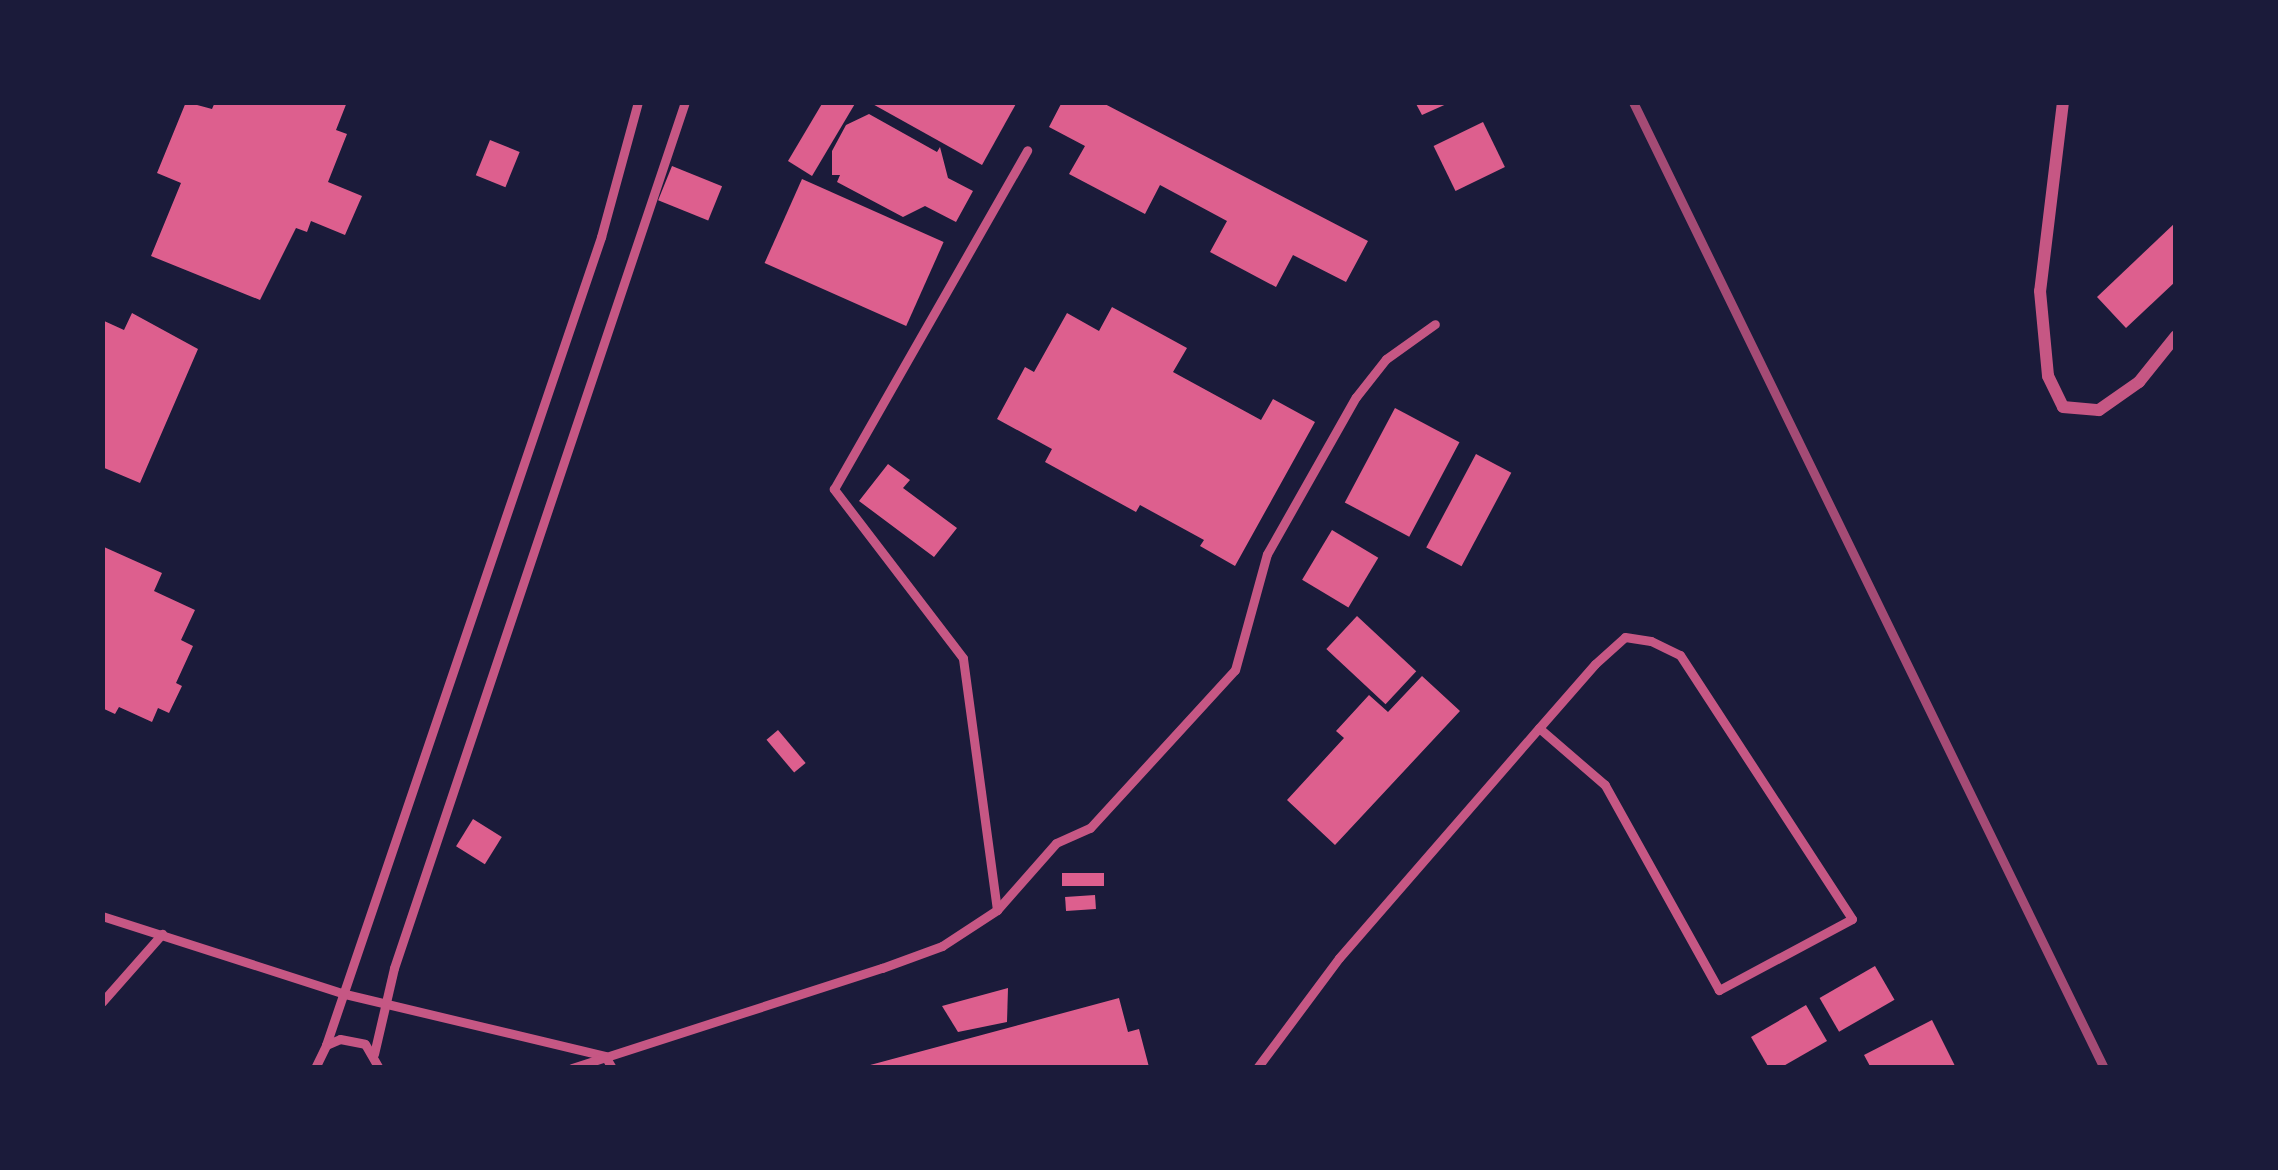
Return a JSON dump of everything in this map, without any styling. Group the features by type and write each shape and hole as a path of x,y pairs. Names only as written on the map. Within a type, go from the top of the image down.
{"street":[{"path":"2063,102 2040,291 2048,376 2063,407 2099,410 2139,382 2176,336"}],"lane":[{"path":"315,1068 345,994 593,260 638,102"},
{"path":"379,1068 374,1054 383,1004 685,102"},
{"path":"997,910 963,658 835,489 1027,150"},
{"path":"572,1068 942,946 997,910 1056,843 1090,828 1235,670 1267,554 1356,398 1386,359 1435,324"},
{"path":"1257,1068 1339,958 1539,728 1624,638 1651,641 1680,655 1852,920 1719,990 1605,785 1539,728"},
{"path":"102,916 345,994 605,1056 612,1068"},
{"path":"102,1002 162,934"},
{"path":"326,1045 354,1039 374,1054"}],"building":[{"path":"186,102 212,109 215,102 347,102 336,130 347,134 328,182 362,196 345,235 311,221 307,232 296,228 260,300 151,256 181,183 157,173"},
{"path":"823,102 856,102 812,176 788,161"},
{"path":"869,102 1017,102 982,165"},
{"path":"1062,102 1101,102 1368,241 1346,282 1293,255 1276,287 1210,252 1227,221 1160,185 1145,214 1069,174 1085,146 1049,127"},
{"path":"1415,102 1451,102 1422,115"},
{"path":"869,114 937,152 940,147 948,178 973,191 956,222 925,206 903,217 837,182 840,175 832,175 832,151 846,125"},
{"path":"1483,122 1505,167 1455,191 1434,146"},
{"path":"490,140 520,152 505,187 476,175"},
{"path":"672,166 722,186 708,221 658,200"},
{"path":"802,179 944,242 906,326 765,263"},
{"path":"2176,222 2176,281 2126,328 2097,297"},
{"path":"1112,307 1187,348 1173,372 1261,420 1273,399 1315,422 1235,566 1200,546 1204,540 1140,505 1136,512 1045,462 1052,449 997,419 1025,367 1034,372 1067,313 1099,331"},
{"path":"132,313 198,349 140,483 102,467 102,320 124,330"},
{"path":"1395,408 1459,442 1409,537 1345,502"},
{"path":"1476,454 1511,473 1462,566 1426,548"},
{"path":"888,464 910,480 903,488 957,528 934,557 859,501"},
{"path":"1332,530 1378,558 1348,608 1302,580"},
{"path":"104,547 162,573 154,591 195,610 181,640 193,646 176,683 182,686 169,713 158,708 152,722 119,707 115,714 102,708"},
{"path":"1357,616 1416,671 1386,704 1326,649"},
{"path":"1422,676 1460,711 1335,845 1287,800 1344,738 1336,731 1369,695 1388,712"},
{"path":"778,730 806,763 794,773 767,740"},
{"path":"473,819 502,837 485,864 456,846"},
{"path":"1062,873 1104,873 1104,886 1062,886"},
{"path":"1095,895 1096,909 1066,911 1065,897"},
{"path":"1875,966 1894,1000 1839,1032 1820,998"},
{"path":"1008,988 1007,1022 958,1032 942,1006"},
{"path":"1119,998 1128,1032 1139,1029 1149,1067 859,1068"},
{"path":"1806,1005 1827,1041 1780,1068 1769,1068 1751,1037"},
{"path":"1932,1020 1956,1068 1871,1068 1864,1055"}],"railway":[{"path":"1633,102 2104,1068"}]}
